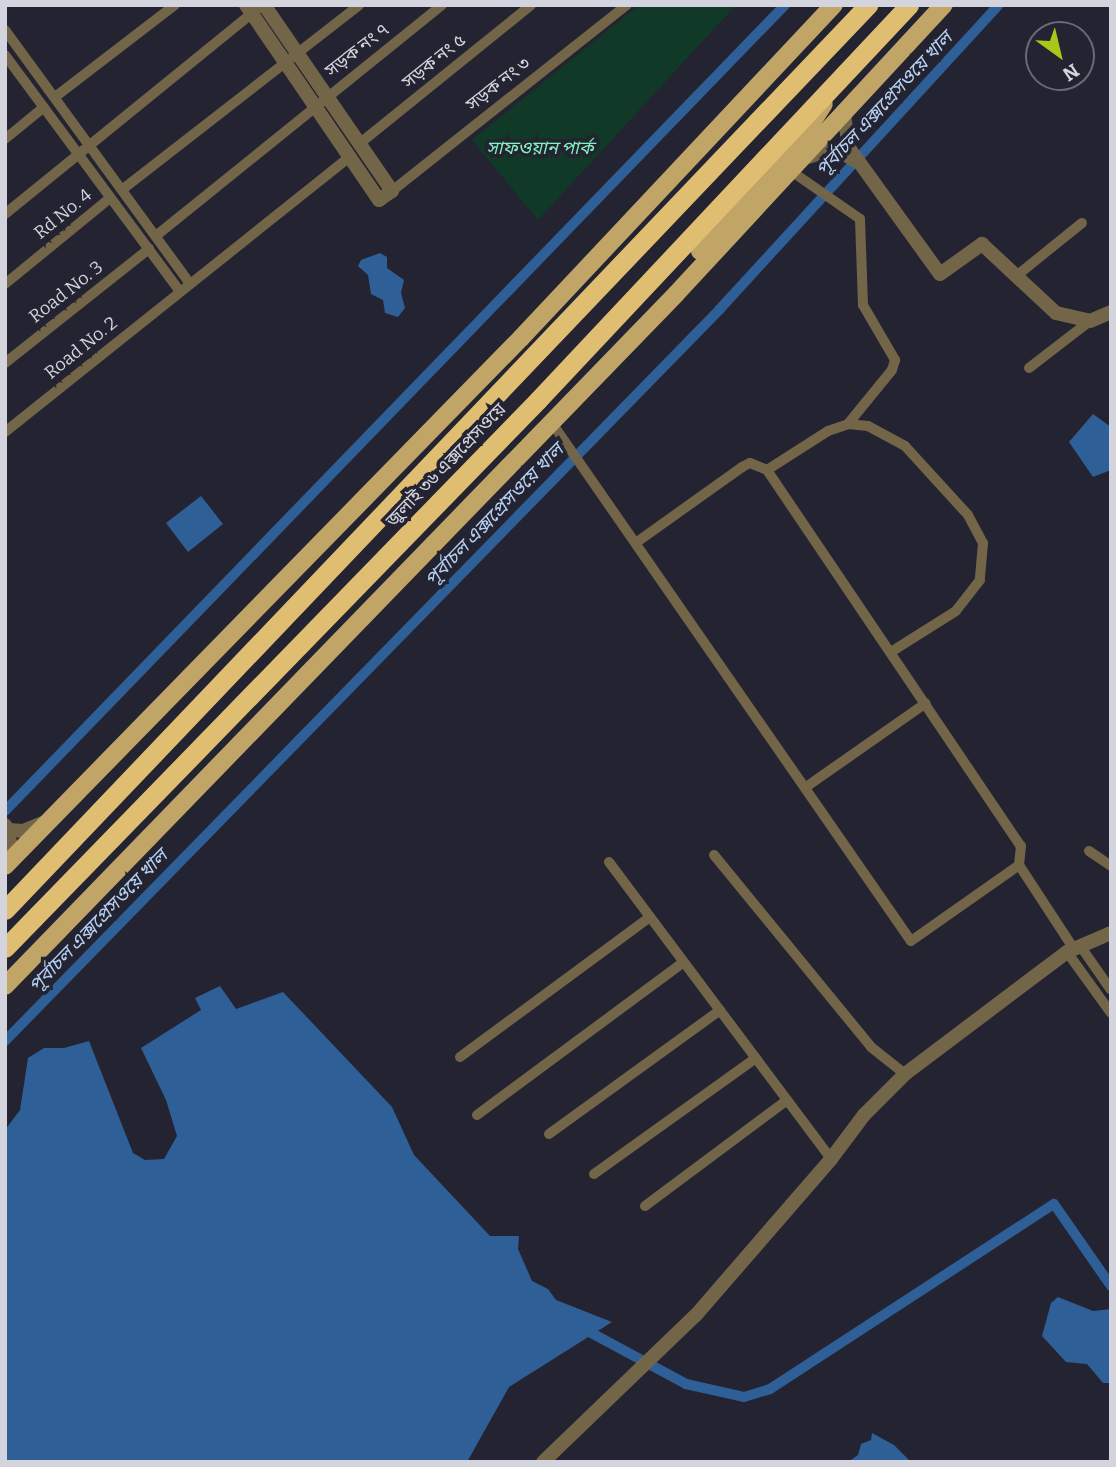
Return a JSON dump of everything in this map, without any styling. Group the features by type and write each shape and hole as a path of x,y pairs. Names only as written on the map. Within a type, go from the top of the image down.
{"highway":[{"name":"জুলাই ৩৬ এক্সপ্রেসওয়ে","path":"5,910 656,232 868,5"},
{"name":"জুলাই ৩৬ এক্সপ্রেসওয়ে","path":"5,948 538,400 909,5"}],"main road":[{"path":"5,863 512,348 834,5"},
{"path":"5,986 552,423 798,164 844,124 944,5"},
{"path":"656,232 698,166 761,94 780,63"},
{"path":"676,294 694,257 803,136 834,86"}],"street":[{"path":"55,97 175,5"},
{"path":"123,189 359,5"},
{"name":"সড়ক নং ৭","path":"157,235 442,5"},
{"name":"সড়ক নং ৫","path":"359,144 531,5"},
{"name":"সড়ক নং ৩","path":"392,191 627,5"},
{"path":"256,7 298,55 392,191 379,200 286,64 256,7"},
{"path":"5,214 256,7"},
{"path":"5,30 157,235 190,284"},
{"path":"6,58 179,290"},
{"path":"5,139 44,107"},
{"path":"844,124 857,162"},
{"path":"348,155 359,144"},
{"path":"848,424 892,370 895,360 863,304 859,274 863,231 860,219 843,204 807,181 798,164 828,151 842,153 857,162 869,175 940,274 982,244 1056,313 1090,321"},
{"name":"Road No. 2","path":"5,432 348,155"},
{"name":"Rd No. 4","path":"5,284 110,198"},
{"path":"1015,277 1082,223"},
{"name":"Road No. 3","path":"5,363 149,249"},
{"path":"1029,368 1090,321 1111,312"},
{"path":"552,423 637,541 911,941 1019,864"},
{"path":"767,470 828,431 848,424 878,430 905,446 968,515 984,543 980,580 967,602 891,652"},
{"path":"637,541 742,467 750,463 767,470 1021,846 1019,864 1074,949 1111,1013"},
{"path":"806,788 926,704"},
{"path":"5,863 8,827 23,831 50,820"},
{"path":"1089,850 1111,866"},
{"path":"713,855 871,1047 905,1074"},
{"path":"609,862 831,1159"},
{"path":"460,1057 650,917"},
{"path":"543,1462 696,1315 831,1159 864,1115 905,1074 1074,949 1111,933"},
{"path":"1074,949 1111,990"},
{"path":"477,1115 684,962"},
{"path":"549,1134 720,1010"},
{"path":"594,1174 756,1058"},
{"path":"645,1206 787,1100"}],"green space":[{"name":"সাফওয়ান পার্ক","path":"639,5 736,5 538,220 472,140"}],"water":[{"path":"380,253 387,257 387,268 404,280 401,293 405,308 398,317 385,313 383,300 371,294 368,275 358,266 361,260"},
{"path":"1093,414 1111,427 1111,470 1093,477 1069,442"},
{"path":"201,496 223,524 188,552 166,523"},
{"path":"220,986 236,1009 283,992 392,1107 414,1155 490,1236 519,1236 518,1249 532,1281 548,1289 556,1300 612,1322 509,1387 467,1462 5,1462 5,1130 20,1110 28,1058 44,1048 64,1048 89,1041 133,1153 145,1160 164,1159 177,1136 166,1100 141,1048 201,1010 195,998"},
{"path":"1058,1297 1093,1311 1111,1309 1111,1383 1103,1383 1087,1364 1066,1362 1042,1336 1051,1303"},
{"path":"872,1433 894,1445 911,1462 848,1462 858,1455 861,1444 871,1440"}],"waterway":[{"name":"পূর্বাচল এক্সপ্রেসওয়ে খাল","path":"5,811 785,5"},
{"name":"পূর্বাচল এক্সপ্রেসওয়ে খাল","path":"5,1041 719,310 998,5"},
{"path":"584,1329 686,1384 744,1397 770,1389 1054,1204 1111,1286"}]}
